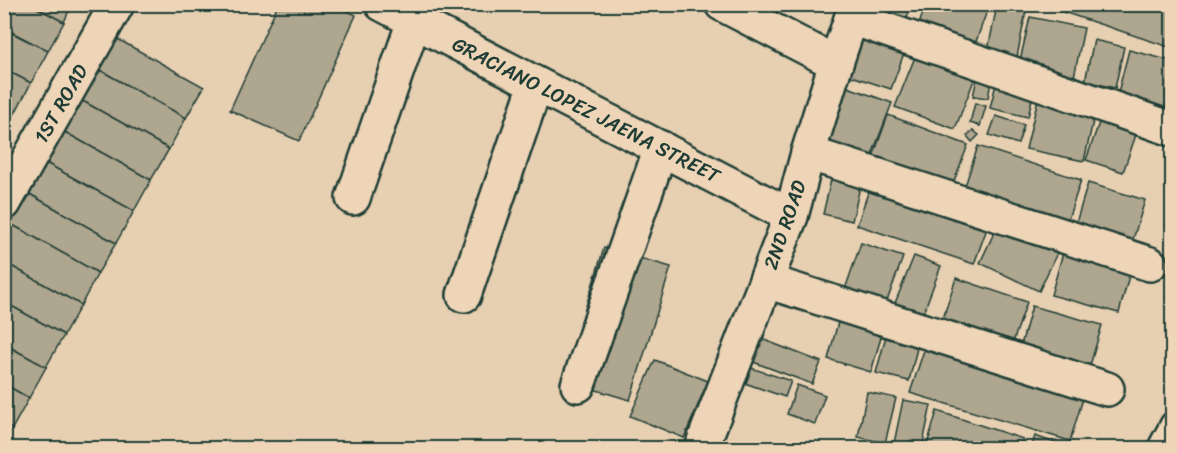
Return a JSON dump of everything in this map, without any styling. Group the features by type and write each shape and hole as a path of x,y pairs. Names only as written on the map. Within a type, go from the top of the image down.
{"street":[{"name":"1ST ROAD","path":"4,203 117,4"},
{"name":"GRACIANO LOPEZ JAENA STREET","path":"382,4 791,216"},
{"path":"722,4 836,63"},
{"path":"854,11 1173,129"},
{"name":"2ND ROAD","path":"704,441 791,216 808,153 854,11"},
{"path":"353,198 414,21"},
{"path":"464,295 536,84"},
{"path":"578,385 661,148"},
{"path":"808,153 1150,264"},
{"path":"766,281 1107,389"}],"lane":[{"path":"1159,448 1173,424"}],"building":[{"path":"4,4 30,4 64,22 48,51 4,28"},
{"path":"30,4 72,4 64,22"},
{"path":"278,4 333,4 356,15 299,141 230,110"},
{"path":"861,4 911,4 905,26"},
{"path":"926,4 978,4 988,8 973,50 917,30"},
{"path":"1039,4 1172,4 1172,48"},
{"path":"997,5 1026,11 1017,57 988,50"},
{"path":"1030,17 1084,28 1074,77 1019,65"},
{"path":"4,29 48,51 31,83 4,69"},
{"path":"848,34 904,53 891,89 836,71"},
{"path":"114,37 204,87 186,118 96,68"},
{"path":"1094,40 1124,47 1115,88 1085,81"},
{"path":"1129,50 1172,61 1172,118 1115,104"},
{"path":"917,52 976,75 955,129 895,107"},
{"path":"96,68 186,118 169,149 79,99"},
{"path":"4,69 31,83 13,117 4,113"},
{"path":"978,74 992,76 988,98 973,96"},
{"path":"998,76 1035,85 1028,117 990,108"},
{"path":"834,82 892,103 870,160 814,139"},
{"path":"1039,95 1096,108 1084,161 1026,149"},
{"path":"79,99 169,149 151,180 61,130"},
{"path":"975,103 986,106 980,126 970,123"},
{"path":"4,113 13,117 4,135"},
{"path":"888,115 968,145 952,186 873,157"},
{"path":"996,116 1024,125 1018,144 989,135"},
{"path":"1100,120 1137,132 1123,172 1086,160"},
{"path":"61,130 151,180 134,211 44,162"},
{"path":"973,130 979,135 972,142 967,136"},
{"path":"978,146 1081,180 1067,222 964,189"},
{"path":"44,162 134,211 116,243 26,192"},
{"path":"834,167 863,174 852,221 823,214"},
{"path":"1088,183 1145,200 1132,243 1075,226"},
{"path":"871,184 989,223 974,264 857,225"},
{"path":"26,192 116,243 98,273 9,223"},
{"path":"999,222 1059,249 1039,291 980,263"},
{"path":"9,223 98,273 81,305 4,262 4,231"},
{"path":"1066,242 1133,261 1119,313 1051,295"},
{"path":"861,243 903,257 883,312 842,298"},
{"path":"604,248 671,267 630,400 563,380"},
{"path":"914,256 941,266 919,324 891,313"},
{"path":"4,262 81,305 64,335 4,302"},
{"path":"956,278 1027,302 1012,345 942,321"},
{"path":"4,302 64,335 46,367 4,344"},
{"path":"1032,306 1102,325 1088,372 1019,352"},
{"path":"840,315 884,327 871,372 828,359"},
{"path":"749,334 821,362 812,384 740,357"},
{"path":"886,336 918,344 909,381 876,373"},
{"path":"4,344 46,367 29,398 4,384"},
{"path":"926,344 1085,392 1070,441 910,393"},
{"path":"655,360 708,381 684,438 630,416"},
{"path":"742,365 791,381 785,397 736,380"},
{"path":"4,384 29,398 12,429 4,425"},
{"path":"797,385 825,395 815,424 787,414"},
{"path":"867,392 896,398 885,443 858,437"},
{"path":"903,400 931,405 922,448 893,448"},
{"path":"937,411 1023,439 1020,448 926,448"},
{"path":"4,425 12,429 4,442"},
{"path":"1035,436 1070,448 1031,448"}]}
